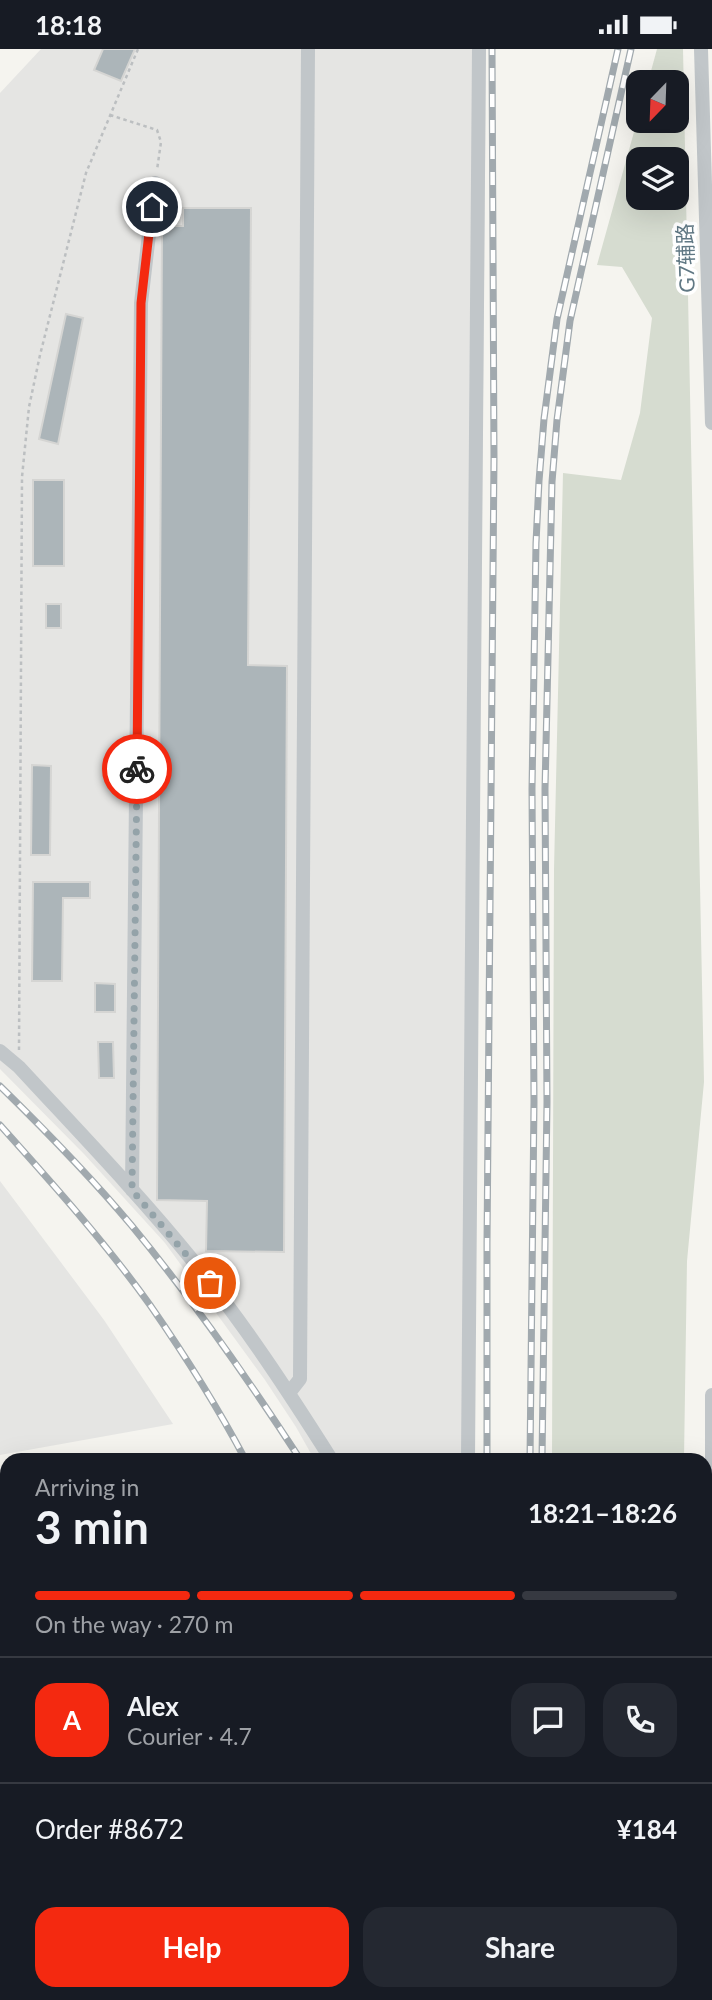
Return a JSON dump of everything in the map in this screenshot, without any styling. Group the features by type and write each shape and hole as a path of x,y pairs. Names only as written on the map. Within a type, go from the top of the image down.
{"street":[{"path":"289,1393 300,1379 308,49"},
{"path":"468,1453 480,49"},
{"name":"G7辅路","path":"701,49 712,423"},
{"path":"132,1190 141,303 155,183"},
{"path":"0,1051 19,1067 132,1190 210,1283 242,1324 327,1453"},
{"path":"712,1395 712,1479"}],"path":[{"path":"19,1067 22,477 29,407 86,173 138,49"},
{"path":"110,115 157,130 161,142 155,183"}],"shaded area":[{"path":"41,49 486,49 474,1453 311,1453 265,1380 165,1243 84,1154 0,1069 0,93"},
{"path":"657,49 683,49 683,70 651,70"},
{"path":"634,133 685,133 685,147 630,147"},
{"path":"626,161 626,210 686,210 704,1082 687,1261 684,1453 552,1453 554,870 563,473 621,480 640,413 652,318 622,267 597,265"},
{"path":"0,1181 104,1320 173,1424 0,1453"}],"building":[{"path":"103,49 135,49 121,81 94,70"},
{"path":"183,208 251,208 248,665 287,666 284,1252 206,1251 207,1201 157,1200 162,226 183,226"},
{"path":"66,314 83,318 58,444 39,439"},
{"path":"33,480 64,480 64,566 33,566"},
{"path":"46,604 61,604 61,628 46,628"},
{"path":"32,765 51,766 50,855 31,855"},
{"path":"33,882 90,882 90,898 63,898 62,981 32,981"},
{"path":"95,983 115,984 115,1012 95,1012"},
{"path":"98,1042 113,1042 114,1078 99,1078"}],"railway":[{"path":"487,1453 494,458 492,49"},
{"path":"530,1453 534,1102 532,789 539,481 557,319 618,49"},
{"path":"542,1453 547,1102 545,789 552,482 570,321 631,49"},
{"path":"0,1086 84,1172 155,1254 219,1340 296,1453"},
{"path":"0,1125 96,1236 150,1305 200,1380 242,1453"}],"way so far":[{"path":"137,769 132,1190 210,1283"}],"route":[{"path":"137,769 141,303 152,207"}]}
